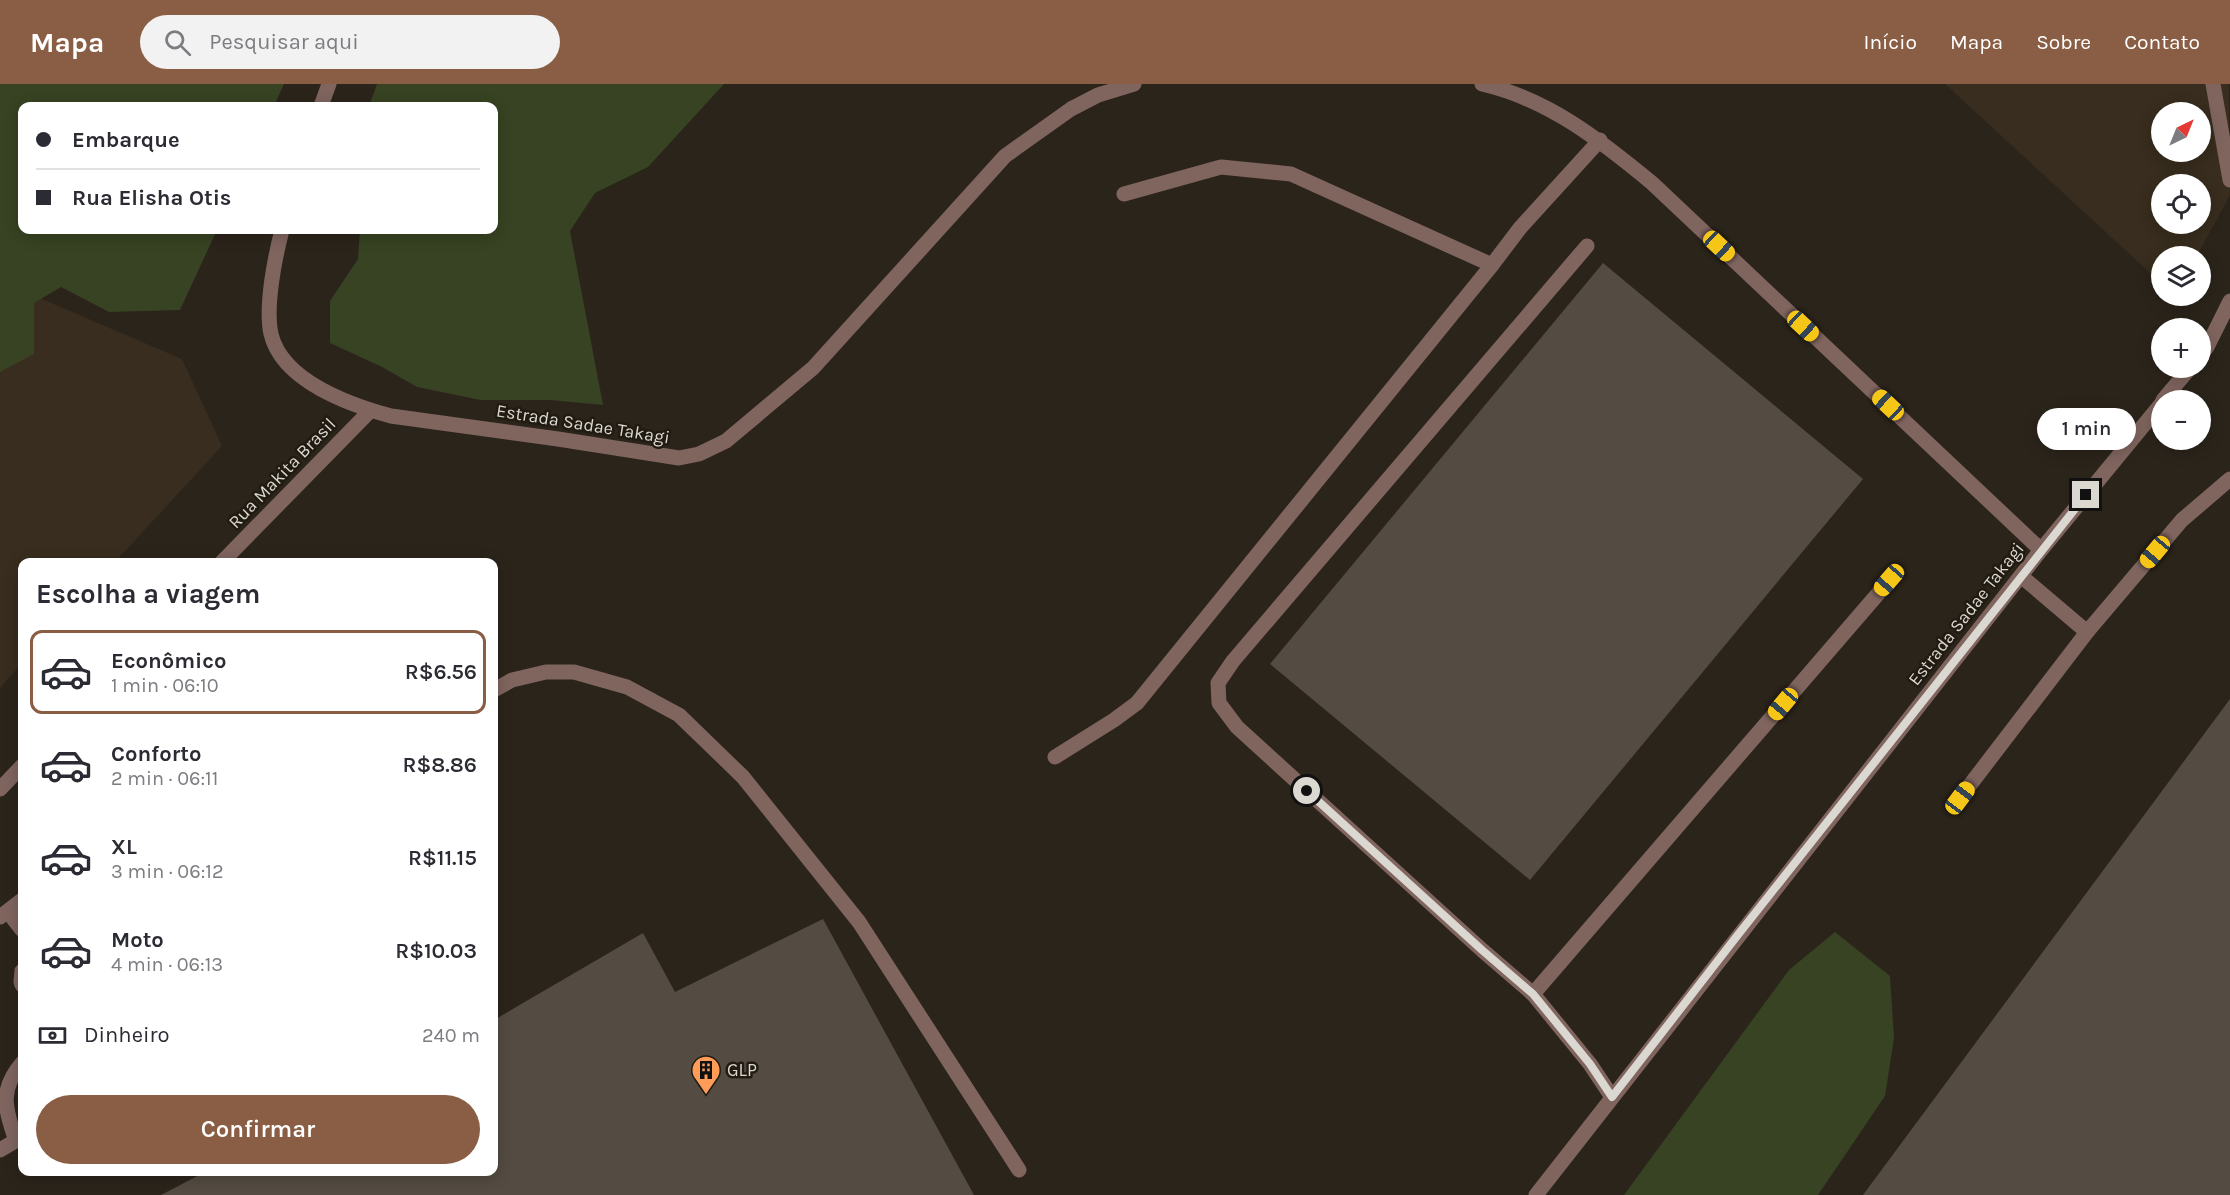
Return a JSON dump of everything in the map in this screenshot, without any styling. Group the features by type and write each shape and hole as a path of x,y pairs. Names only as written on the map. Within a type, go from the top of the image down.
{"street":[{"path":"322,102 329,84"},
{"name":"Estrada Sadae Takagi","path":"281,234 274,258 270,310 271,334 279,353 294,369 322,391 370,411 391,416 534,435 679,458 699,454 726,441 813,368 1005,156 1071,108 1098,95 1134,84"},
{"name":"Estrada Sadae Takagi","path":"1482,84 1501,88 1547,107 1600,140 1652,183 2041,550 1536,1195"},
{"path":"2213,84 2230,180"},
{"path":"1055,757 1114,720 1144,695 1520,228 1600,140"},
{"path":"1124,194 1221,167 1291,174 1492,265"},
{"path":"1587,246 1233,661 1218,683 1219,703 1237,727 1533,994 1590,1064 1612,1097"},
{"path":"2211,339 2230,301"},
{"path":"2172,390 2182,378"},
{"name":"Rua Makita Brasil","path":"226,558 370,411"},
{"path":"2041,550 2151,415"},
{"path":"1960,798 2087,632 2182,520 2230,478"},
{"path":"2020,576 2087,632"},
{"path":"1533,994 1889,580"},
{"path":"498,688 512,680 546,672 574,672 627,687 679,715 743,777 859,922 1019,1170"},
{"path":"0,789 18,770"},
{"path":"18,903 4,914 18,926"},
{"path":"18,1067 3,1081 1,1096 18,1137"},
{"path":"0,1150 18,1140"}],"shaded area":[{"path":"1945,84 2229,84 2230,195 2211,230 2211,174 2151,174 2151,234 2209,234 2202,246 2151,246 2151,274"},
{"path":"0,281 182,359 222,446 119,558 18,558 18,668 0,688"}],"green space":[{"path":"0,84 284,84 276,102 18,102 18,234 215,234 180,310 109,312 61,287 34,303 34,354 0,372"},
{"path":"377,84 724,84 648,167 595,193 570,231 603,405 550,400 481,400 417,387 382,367 330,343 330,301 358,259 360,234 498,234 498,102 370,102"},
{"path":"1835,932 1890,976 1894,1038 1885,1096 1818,1195 1624,1195 1789,970"}],"building":[{"path":"1603,263 1863,479 1530,880 1270,664"},
{"path":"2230,699 2230,1195 1863,1195"},
{"name":"GLP","path":"823,919 974,1195 161,1195 197,1176 498,1176 498,1018 643,933 675,992"}],"place":[{"name":"GLP","path":"706,1096"}],"route":[{"path":"1307,791 1533,994 1590,1064 1612,1097 2086,495"}]}
